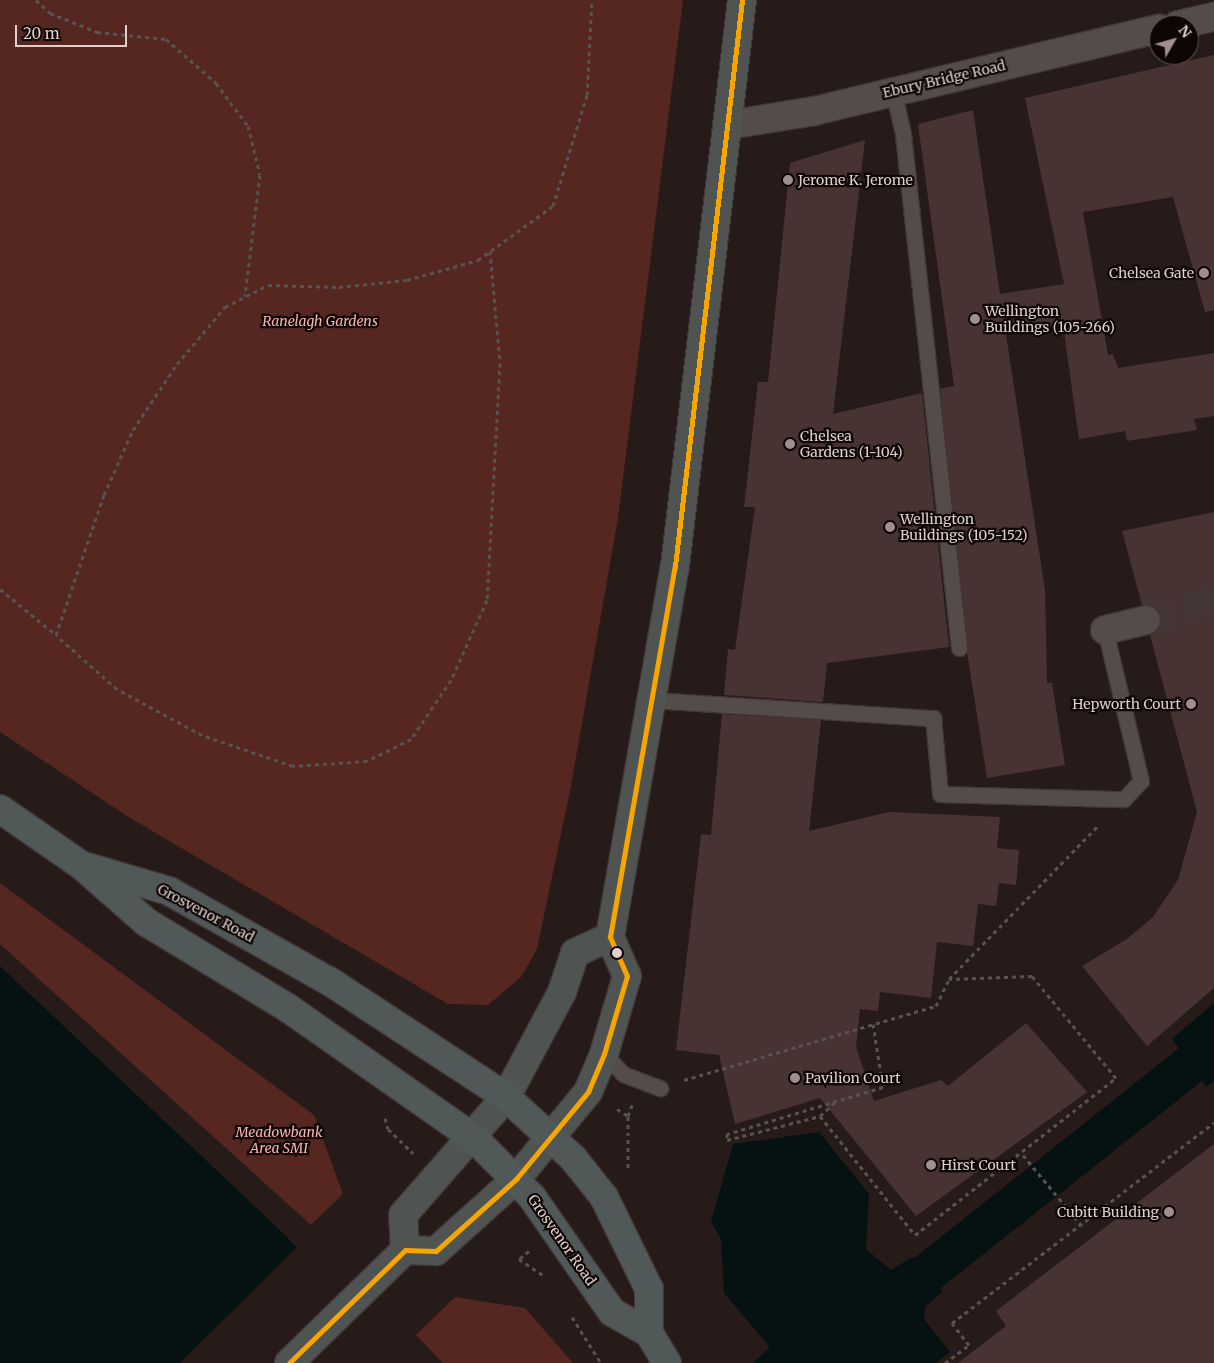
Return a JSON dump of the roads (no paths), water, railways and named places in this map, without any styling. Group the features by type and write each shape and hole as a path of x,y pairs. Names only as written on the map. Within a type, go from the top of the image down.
{"highway":[{"path":"0,809 81,865"},
{"name":"Grosvenor Road","path":"81,865 170,891 329,981 506,1097 552,1138 593,1183 618,1223 649,1289 648,1333"},
{"name":"Grosvenor Road","path":"81,865 146,922 288,1008 474,1138 516,1180 612,1312 648,1333 667,1363"}],"main road":[{"path":"290,1363 405,1250 436,1250 516,1180 588,1092 604,1054 627,976 610,937 675,566 742,0"},
{"path":"1199,20 1214,17"},
{"name":"Ebury Bridge Road","path":"728,125 814,111 893,90 1149,31"},
{"path":"1105,630 1146,620"},
{"path":"405,1250 403,1215 474,1138 506,1097 562,992 575,953 610,937"}],"lane":[{"path":"893,90 903,134 959,648"},
{"path":"652,700 933,718 940,794 1124,799 1141,781 1105,630"},
{"path":"604,1054 623,1074 660,1088"}],"waterway":[{"path":"814,1363 1191,1064"}],"tunnel":[{"path":"1146,620 1214,600"}],"place":[{"name":"Jerome K. Jerome","path":"788,180"},
{"name":"Chelsea Gate","path":"1204,273"},
{"name":"Wellington Buildings (105-266)","path":"975,319"},
{"name":"Chelsea Gardens (1-104)","path":"790,444"},
{"name":"Wellington Buildings (105-152)","path":"890,527"},
{"name":"Hepworth Court","path":"1191,704"},
{"name":"Pavilion Court","path":"795,1078"},
{"name":"Hirst Court","path":"931,1165"},
{"name":"Cubitt Building","path":"1169,1212"}],"park label":[{"name":"Ranelagh Gardens","path":"320,321"},
{"name":"Meadowbank Area SMI","path":"279,1140"}]}
